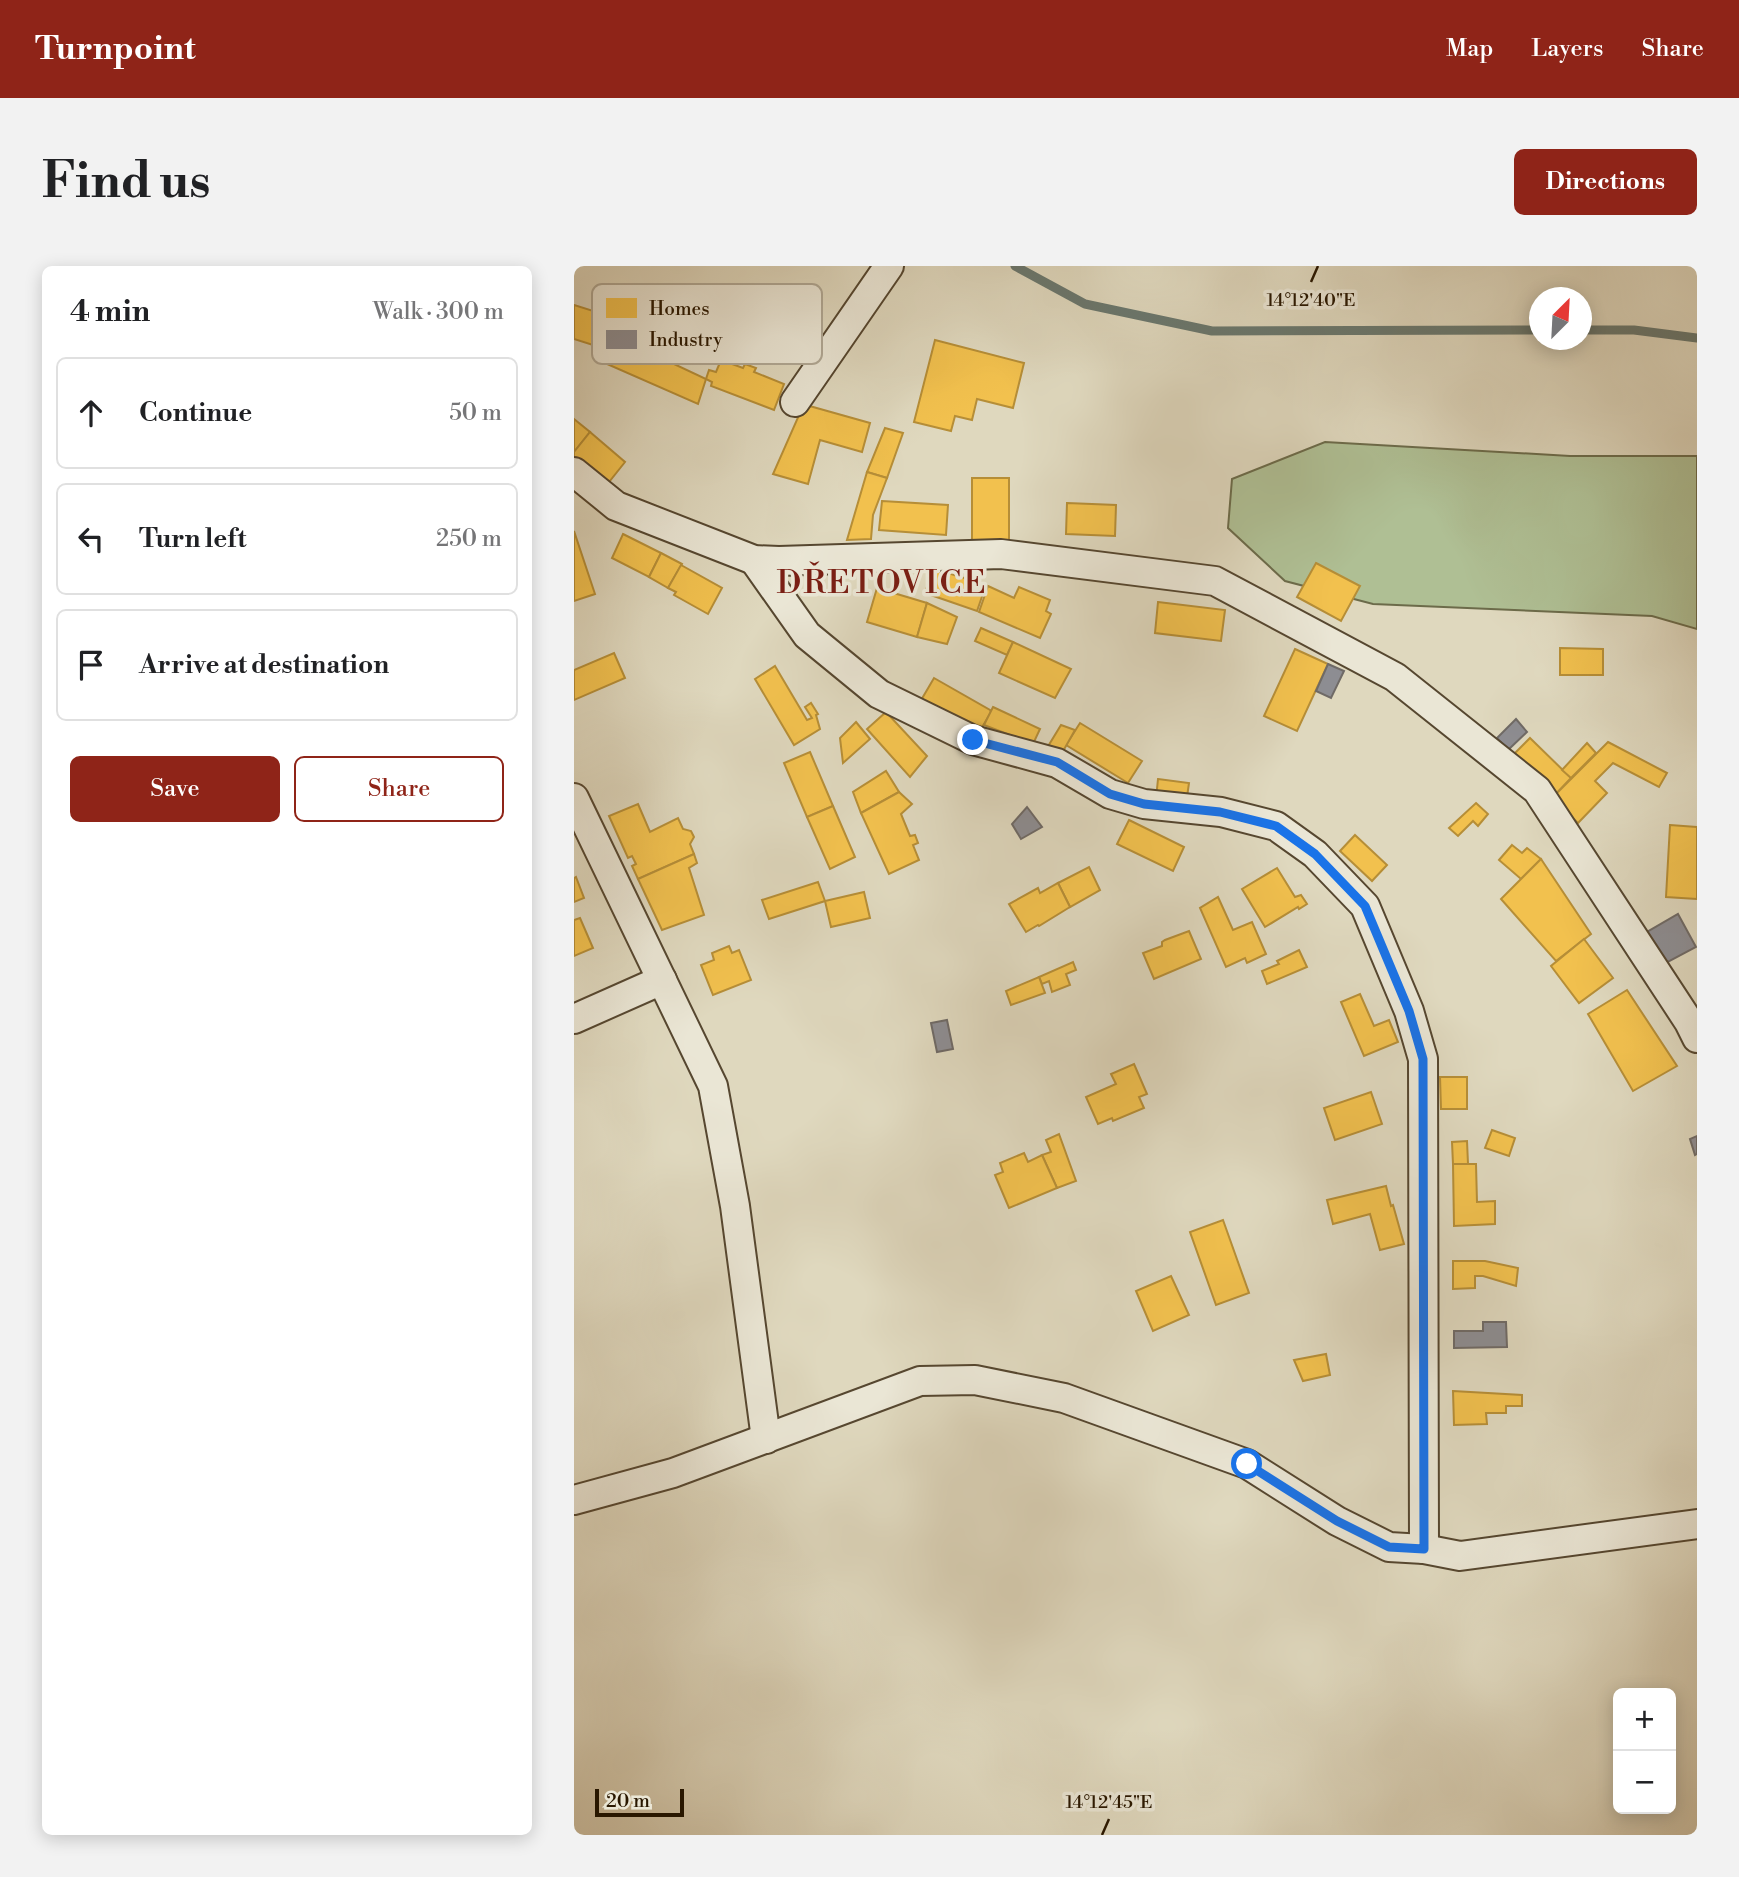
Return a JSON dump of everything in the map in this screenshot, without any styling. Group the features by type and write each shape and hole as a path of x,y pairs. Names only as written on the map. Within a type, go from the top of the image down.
{"street":[{"path":"822,363 889,266"},
{"path":"795,402 821,364"},
{"path":"574,472 616,506 754,560 1001,554 1215,582 1395,677 1537,790 1697,1038"},
{"path":"754,560 807,635 879,694 973,740 1057,762 1110,794 1144,804 1220,812 1276,826 1315,854 1365,906 1409,1011 1423,1059 1424,1549"},
{"path":"574,798 713,1086 735,1206 766,1439"},
{"path":"574,1019 662,980"},
{"path":"574,1500 673,1474 920,1381 975,1380 1064,1398 1247,1464 1337,1521 1389,1547 1424,1549 1461,1556 1697,1524"}],"green space":[{"path":"1325,442 1570,456 1697,456 1697,629 1652,616 1373,604 1285,581 1228,528 1232,479"}],"building: Homes":[{"path":"574,305 592,311 592,345 574,339"},
{"path":"935,340 1024,363 1013,408 977,399 972,420 955,416 951,431 914,422"},
{"path":"607,364 674,364 706,379 698,404"},
{"path":"719,364 732,364 743,368 745,364 756,368 754,372 784,384 774,410 711,386 712,382 706,379 709,370 716,372"},
{"path":"803,406 870,423 862,452 820,440 808,484 773,474"},
{"path":"574,419 590,432 574,452"},
{"path":"885,428 903,433 887,478 867,472"},
{"path":"590,432 625,462 605,487 574,460 574,452"},
{"path":"867,472 887,478 873,515 871,539 847,540"},
{"path":"972,478 1009,478 1009,547 972,545"},
{"path":"882,501 948,505 946,535 879,530"},
{"path":"1067,503 1116,505 1115,536 1066,534"},
{"path":"574,531 595,594 574,601"},
{"path":"623,534 661,553 649,577 612,558"},
{"path":"661,553 682,564 668,588 649,577"},
{"path":"1316,563 1360,586 1341,621 1297,597"},
{"path":"681,565 722,588 708,614 674,595 676,592 668,588"},
{"path":"932,571 986,585 977,611 925,593"},
{"path":"988,586 1014,598 1019,587 1050,600 1046,611 1051,614 1040,638 979,612"},
{"path":"877,588 927,603 917,637 867,622"},
{"path":"1158,602 1225,610 1221,641 1155,633"},
{"path":"927,603 957,617 947,644 917,637"},
{"path":"981,628 1013,642 1007,655 975,641"},
{"path":"1013,642 1071,669 1055,698 999,673"},
{"path":"1560,648 1603,649 1603,675 1560,675"},
{"path":"1295,649 1328,664 1297,731 1264,716"},
{"path":"614,653 625,678 574,700 574,670"},
{"path":"775,666 807,720 812,718 805,707 811,703 818,714 816,715 820,729 794,745 755,679"},
{"path":"934,678 990,710 977,736 920,702"},
{"path":"993,707 1040,729 1033,744 984,725"},
{"path":"886,712 927,756 910,777 867,729"},
{"path":"856,722 870,739 843,763 840,738"},
{"path":"1080,723 1142,761 1128,783 1066,745"},
{"path":"1061,725 1075,730 1062,753 1047,748"},
{"path":"1530,738 1571,778 1552,798 1511,757"},
{"path":"1608,742 1667,773 1659,787 1613,763 1595,781 1607,793 1578,823 1552,798"},
{"path":"1587,743 1596,753 1571,778 1562,770"},
{"path":"810,752 833,806 807,817 784,763"},
{"path":"886,771 899,792 861,813 853,792"},
{"path":"1158,779 1189,783 1186,804 1156,799"},
{"path":"899,792 912,804 901,814 910,836 915,835 918,843 913,845 919,860 889,874 861,813"},
{"path":"1476,803 1488,814 1478,826 1473,821 1458,836 1449,828"},
{"path":"638,804 650,832 678,818 683,829 691,831 694,837 690,844 694,854 638,879 632,866 636,864 632,856 628,858 609,816"},
{"path":"833,806 855,857 830,869 807,817"},
{"path":"1129,820 1184,847 1173,871 1117,844"},
{"path":"1670,825 1697,827 1697,899 1666,897"},
{"path":"1355,835 1387,865 1372,881 1340,851"},
{"path":"1512,845 1522,853 1527,848 1541,859 1521,879 1499,860"},
{"path":"694,854 697,863 689,868 704,915 662,930 638,879"},
{"path":"1541,859 1591,934 1556,961 1501,899"},
{"path":"1089,867 1100,890 1070,907 1058,883"},
{"path":"1277,868 1295,897 1301,895 1307,904 1265,927 1242,889"},
{"path":"576,877 584,898 574,902 574,878"},
{"path":"818,882 825,901 769,919 762,900"},
{"path":"1058,883 1070,907 1026,932 1009,904 1038,888 1040,893"},
{"path":"864,892 870,918 831,927 825,901"},
{"path":"1218,897 1233,930 1252,922 1266,954 1247,963 1245,958 1226,967 1200,908"},
{"path":"580,918 593,948 574,956 574,920"},
{"path":"1189,931 1201,959 1154,979 1143,953 1162,946 1165,940"},
{"path":"1584,939 1613,978 1579,1003 1551,966"},
{"path":"729,946 732,953 739,950 751,980 713,995 701,965 714,960 712,953"},
{"path":"1299,950 1307,967 1267,984 1262,971 1279,964 1277,961"},
{"path":"1073,962 1076,970 1066,974 1070,985 1052,992 1049,981 1042,984 1039,977"},
{"path":"1039,977 1045,993 1011,1005 1006,991"},
{"path":"1627,990 1677,1066 1633,1091 1588,1014"},
{"path":"1360,994 1374,1026 1389,1020 1398,1042 1364,1056 1341,1002"},
{"path":"1134,1064 1147,1094 1139,1097 1144,1108 1098,1124 1086,1097 1116,1084 1111,1074"},
{"path":"1440,1077 1467,1077 1467,1109 1441,1109"},
{"path":"1371,1092 1382,1124 1335,1140 1324,1108"},
{"path":"1492,1130 1515,1138 1509,1156 1485,1148"},
{"path":"1059,1134 1076,1181 1057,1188 1042,1155 1051,1152 1046,1140"},
{"path":"1467,1141 1468,1164 1453,1164 1452,1142"},
{"path":"1024,1153 1028,1162 1042,1155 1057,1188 1009,1208 995,1175 1003,1172 1000,1163"},
{"path":"1453,1164 1476,1164 1477,1202 1495,1201 1495,1224 1454,1226"},
{"path":"1386,1186 1404,1244 1380,1250 1370,1214 1333,1224 1327,1200"},
{"path":"1223,1220 1249,1293 1216,1305 1190,1232"},
{"path":"1453,1261 1485,1261 1518,1268 1516,1286 1475,1276 1475,1288 1453,1289"},
{"path":"1171,1276 1189,1315 1153,1331 1136,1291"},
{"path":"1326,1354 1330,1375 1303,1381 1294,1360"},
{"path":"1453,1391 1522,1395 1522,1406 1506,1406 1506,1413 1486,1413 1487,1424 1454,1425"}],"building: Industry":[{"path":"1328,664 1344,671 1331,698 1316,691"},
{"path":"1516,719 1527,732 1508,750 1497,738"},
{"path":"1027,807 1042,827 1021,839 1012,824"},
{"path":"1678,914 1696,947 1664,964 1647,932"},
{"path":"947,1020 953,1049 937,1052 931,1023"},
{"path":"1697,1136 1697,1154 1695,1155 1690,1139"},
{"path":"1483,1322 1506,1322 1507,1347 1454,1348 1454,1331 1483,1331"}],"waterway":[{"path":"1015,266 1085,304 1212,331 1529,330"},
{"path":"1592,330 1634,330 1697,338"}],"district":[{"name":"DŘETOVICE","path":"882,582"}],"route":[{"path":"973,740 1057,762 1110,794 1144,804 1220,812 1276,826 1315,854 1365,906 1409,1011 1423,1059 1424,1549 1389,1547 1337,1521 1247,1464"}]}
